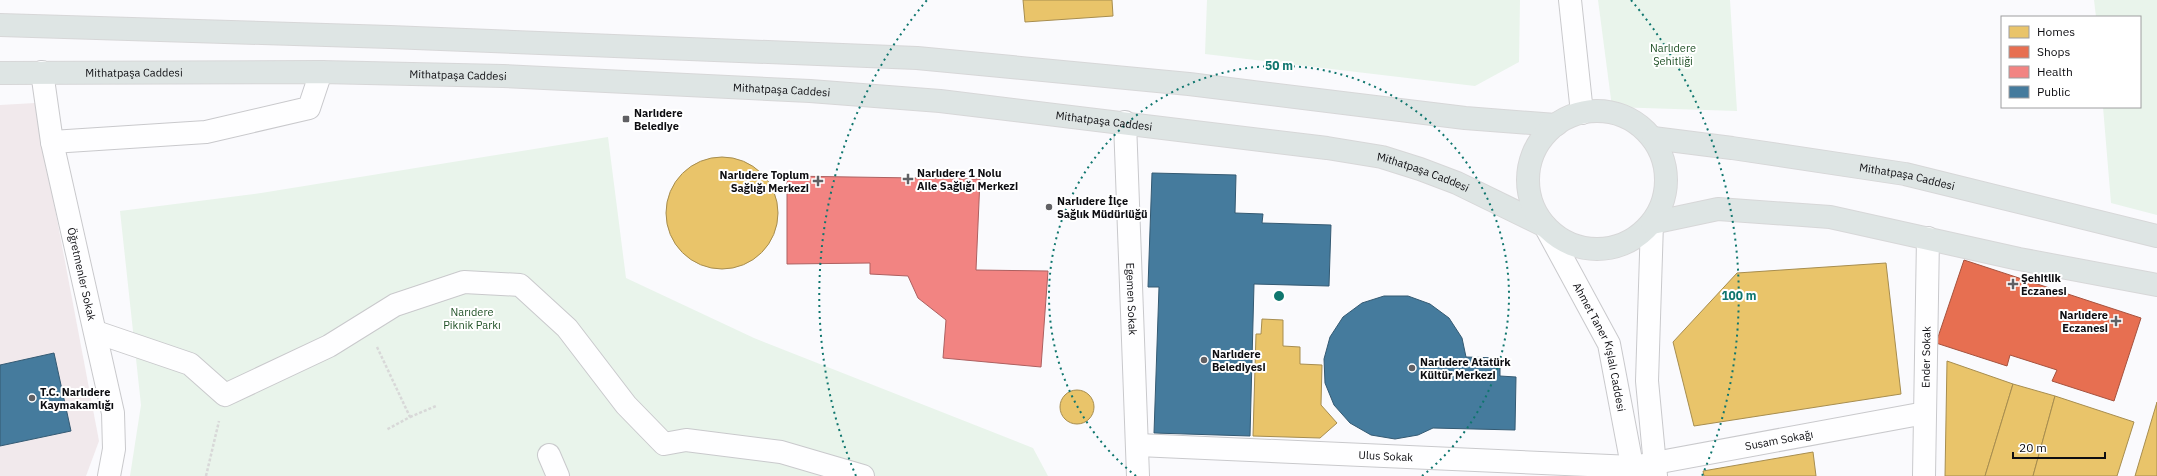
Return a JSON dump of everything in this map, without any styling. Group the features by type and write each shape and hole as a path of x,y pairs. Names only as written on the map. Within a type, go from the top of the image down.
{"main road":[{"path":"0,25 390,37 917,58 1189,84 1465,118 1556,125"},
{"name":"Mithatpaşa Caddesi","path":"0,73 321,72 503,76 810,91 940,101 1126,122 1327,148 1382,157 1457,182 1545,226"},
{"path":"1601,111 1620,115 1638,124 1653,138 1662,154 1667,172 1666,190 1662,208 1652,223 1637,237 1619,246 1599,250 1579,247 1560,239 1545,226 1533,206 1528,185 1530,162 1540,141 1556,125 1568,117 1582,113 1601,111"},
{"name":"Mithatpaşa Caddesi","path":"1653,138 1732,148 1905,174 2157,236"},
{"path":"1652,223 1718,209 1830,217 2019,259 2157,285"}],"street":[{"path":"1570,0 1582,113"},
{"name":"Öğretmenler Sokak","path":"42,72 52,142 96,332 113,413 114,449 109,476"},
{"path":"52,142 206,132 309,108 321,72"},
{"name":"Egemen Sokak","path":"1126,122 1138,476"},
{"path":"1644,470 1652,223"},
{"name":"Ahmet Taner Kışlalı Caddesi","path":"1545,226 1609,344 1644,470"},
{"name":"Ender Sokak","path":"1924,476 1928,238"},
{"path":"96,332 190,364 225,395 329,346 395,305 464,282 520,285 567,328 626,405 664,444 686,440 781,452 863,476"},
{"name":"Susam Sokağı","path":"1644,470 1925,413"},
{"name":"Ulus Sokak","path":"1138,446 1644,470"},
{"path":"549,455 558,476"}],"path":[{"path":"366,322 410,417"},
{"path":"206,476 225,395"},
{"path":"386,430 410,417 436,406"}],"shaded area":[{"path":"35,103 99,441 86,476 0,476 0,105"}],"green space":[{"path":"1207,0 1520,0 1519,62 1475,86 1205,54"},
{"name":"Narlıdere Şehitliği","path":"1598,0 1730,0 1737,111 1612,107"},
{"path":"2094,0 2157,0 2157,215 2111,203 2103,108 2141,108 2141,16 2096,16"},
{"name":"Narıdere Piknik Parkı","path":"608,137 626,278 754,338 1033,448 1048,476 130,476 141,405 120,211 261,193"}],"building: Homes":[{"path":"1023,0 1112,0 1113,16 1025,22"},
{"path":"722,157 743,161 762,173 774,192 778,213 774,234 762,253 743,265 722,269 701,265 682,253 670,234 666,213 670,192 682,173 701,161"},
{"path":"1886,263 1901,394 1694,426 1673,342 1737,273"},
{"path":"1262,319 1283,320 1283,346 1300,347 1300,364 1322,365 1321,405 1337,423 1320,438 1253,436 1256,334 1261,334"},
{"path":"1947,361 2013,384 1985,476 1945,476"},
{"path":"2013,384 2055,396 2033,476 1985,476"},
{"path":"1074,390 1080,390 1084,391 1091,397 1094,407 1093,414 1087,421 1080,424 1074,424 1070,423 1063,417 1060,410 1060,404 1061,400 1067,393"},
{"path":"2055,396 2134,422 2117,476 2033,476"},
{"path":"2157,402 2157,476 2135,476"},
{"path":"1813,452 1816,476 1704,476 1703,471"}],"building: Shops":[{"path":"1964,260 2141,318 2114,401 2052,381 2057,370 2010,355 2007,366 1936,343"}],"building: Health":[{"path":"787,176 980,179 976,270 1048,271 1041,367 943,358 946,320 918,298 908,276 870,274 870,263 787,264"}],"building: Public":[{"name":"Narlıdere Belediyesi","path":"1152,173 1236,175 1235,213 1263,214 1262,223 1331,225 1329,286 1254,284 1250,436 1154,433 1159,287 1148,287"},
{"name":"Narlıdere Atatürk Kültür Merkezi","path":"1384,296 1408,296 1430,304 1449,318 1462,338 1466,357 1500,358 1500,376 1516,377 1515,430 1433,428 1418,435 1395,439 1371,435 1350,423 1334,405 1325,383 1324,359 1330,337 1343,317 1362,303"},
{"name":"T.C. Narlıdere Kaymakamlığı","path":"54,353 71,431 0,446 0,365"}],"place":[{"name":"Narlıdere Belediye","path":"626,119"},
{"name":"Narlıdere 1 Nolu Aile Sağlığı Merkezi","path":"908,179"},
{"name":"Narlıdere Toplum Sağlığı Merkezi","path":"818,181"},
{"name":"Narlıdere İlçe Sağlık Müdürlüğü","path":"1049,207"},
{"name":"Şehitlik Eczanesi","path":"2013,284"},
{"name":"Narlıdere Eczanesi","path":"2116,321"},
{"name":"Narlıdere Belediyesi","path":"1204,360"},
{"name":"Narlıdere Atatürk Kültür Merkezi","path":"1412,368"},
{"name":"T.C. Narlıdere Kaymakamlığı","path":"32,398"}]}
